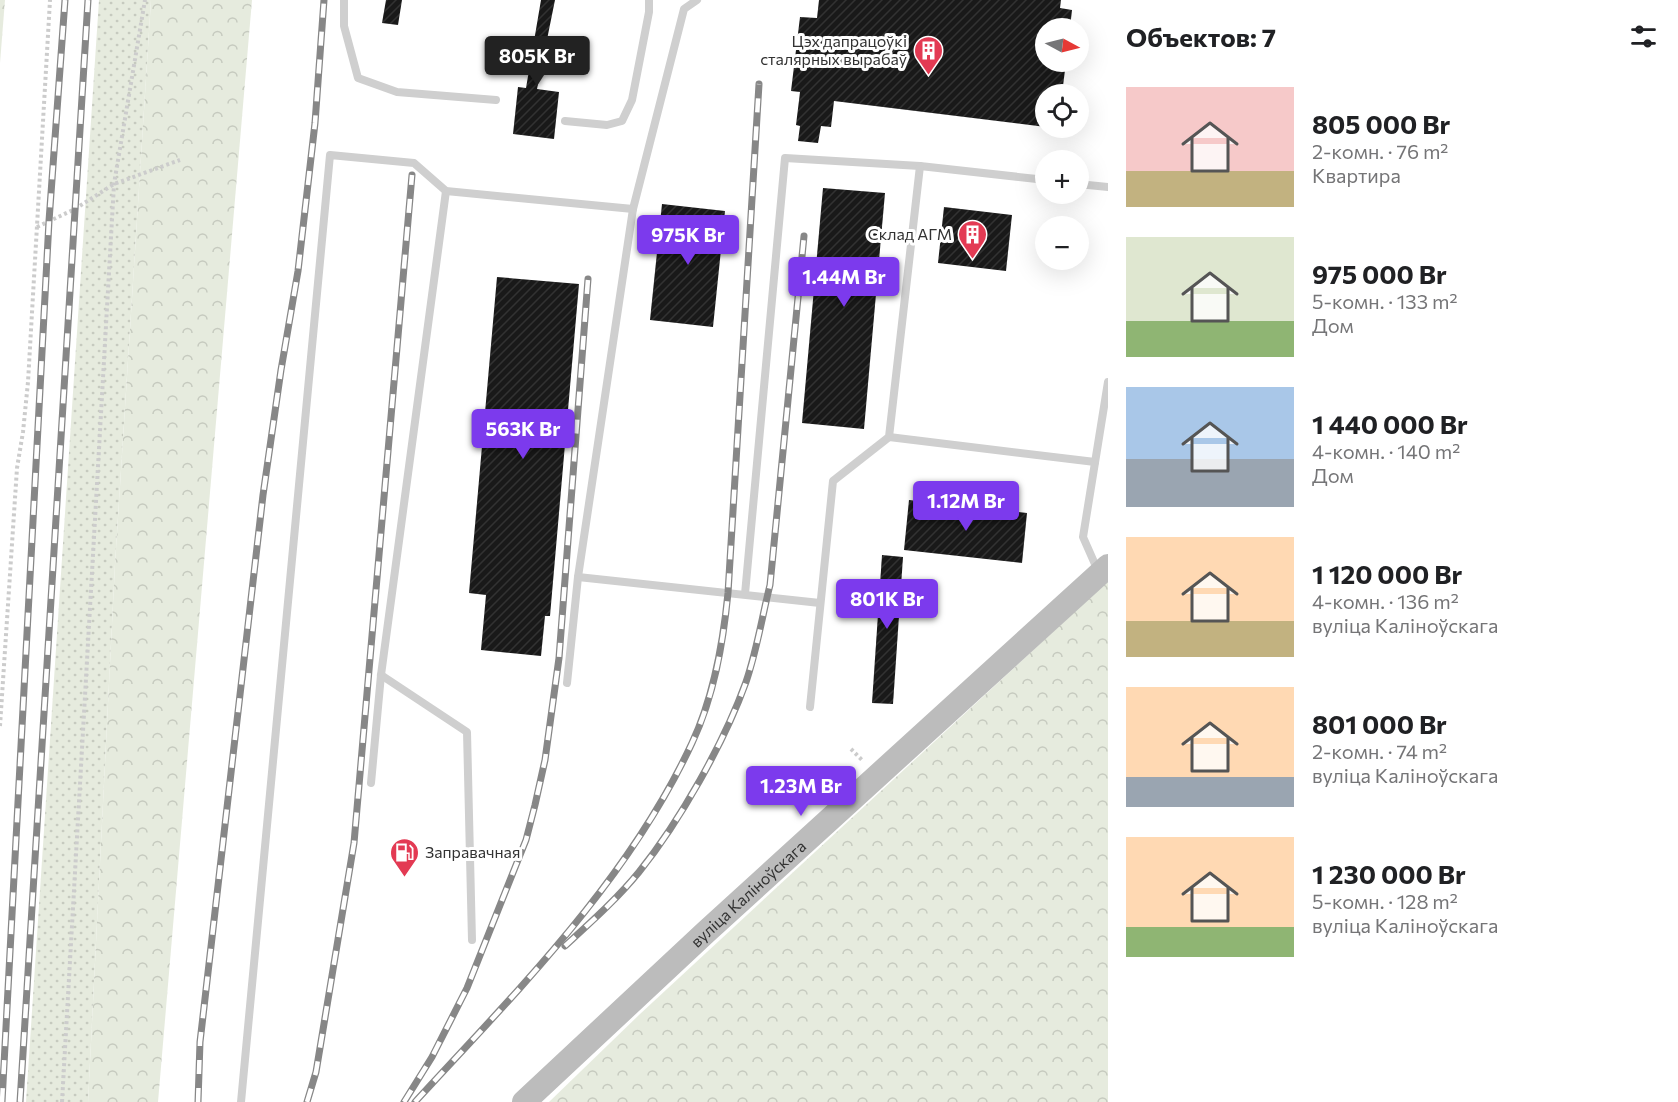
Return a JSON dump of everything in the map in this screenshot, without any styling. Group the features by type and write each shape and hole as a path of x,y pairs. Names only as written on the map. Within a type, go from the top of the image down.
{"street":[{"name":"вуліца Каліноўскага","path":"524,1102 706,932 1104,570"}],"lane":[{"path":"344,0 344,26 358,78 397,92 496,100"},
{"path":"565,121 606,125 622,121 632,100 649,12 649,0"},
{"path":"567,683 578,577 633,209 684,9 697,0"},
{"path":"241,1102 330,155 414,163 446,191 633,209"},
{"path":"745,594 785,158 920,166 1035,179"},
{"path":"889,437 920,166"},
{"path":"1089,185 1108,187"},
{"path":"371,783 381,675 446,191"},
{"path":"1104,570 1083,537 1108,382"},
{"path":"810,708 833,481 889,437 1095,462"},
{"path":"578,577 820,603"},
{"path":"381,675 467,732 472,940"}],"path":[{"path":"0,726 17,468 28,382 50,0"},
{"path":"62,1102 114,184 145,0"},
{"path":"36,227 75,209 114,184 180,160"}],"green space":[{"path":"0,0 5,0 0,63"},
{"path":"99,0 151,0 115,564 88,1102 26,1102"},
{"path":"151,0 252,0 158,1102 88,1102 115,564"},
{"path":"1108,581 1108,1102 549,1102 640,1014"}],"building":[{"path":"386,0 402,0 398,25 382,23"},
{"path":"541,0 555,0 537,89 559,92 554,139 513,134 518,87 526,88"},
{"name":"Цэх дапрацоўкі сталярных вырабаў","path":"819,0 1061,0 1060,8 1072,10 1071,18 1035,18 1035,72 1065,72 1063,84 1035,84 1035,126 834,101 831,127 821,126 818,143 798,141 800,126 796,125 800,92 791,91 800,17 817,18"},
{"path":"823,188 885,193 864,429 802,423"},
{"path":"662,204 725,211 713,327 650,320"},
{"path":"944,207 1012,215 1006,271 938,263"},
{"path":"497,277 579,284 550,616 545,616 541,656 481,650 486,595 469,593"},
{"path":"909,500 1027,513 1022,563 904,550"},
{"path":"882,555 903,557 893,704 872,703"}],"railway":[{"path":"2,1102 49,221 65,0"},
{"path":"20,1102 88,0"},
{"path":"198,1102 200,1042 263,495 298,271 315,123 324,0"},
{"path":"415,1102 531,976 603,888 636,842 666,793 700,725 712,688 728,593 759,84"},
{"path":"307,1102 316,1072 354,843 412,175"},
{"path":"565,946 631,882 670,829 700,781 726,730 746,682 770,585 804,236"},
{"path":"404,1102 432,1057 467,988 526,840 535,805 545,760 559,658 588,279"}],"place":[{"name":"Цэх дапрацоўкі сталярных вырабаў","path":"928,76"},
{"name":"Склад АГМ","path":"973,260"},
{"name":"Заправачная","path":"404,878"}]}
